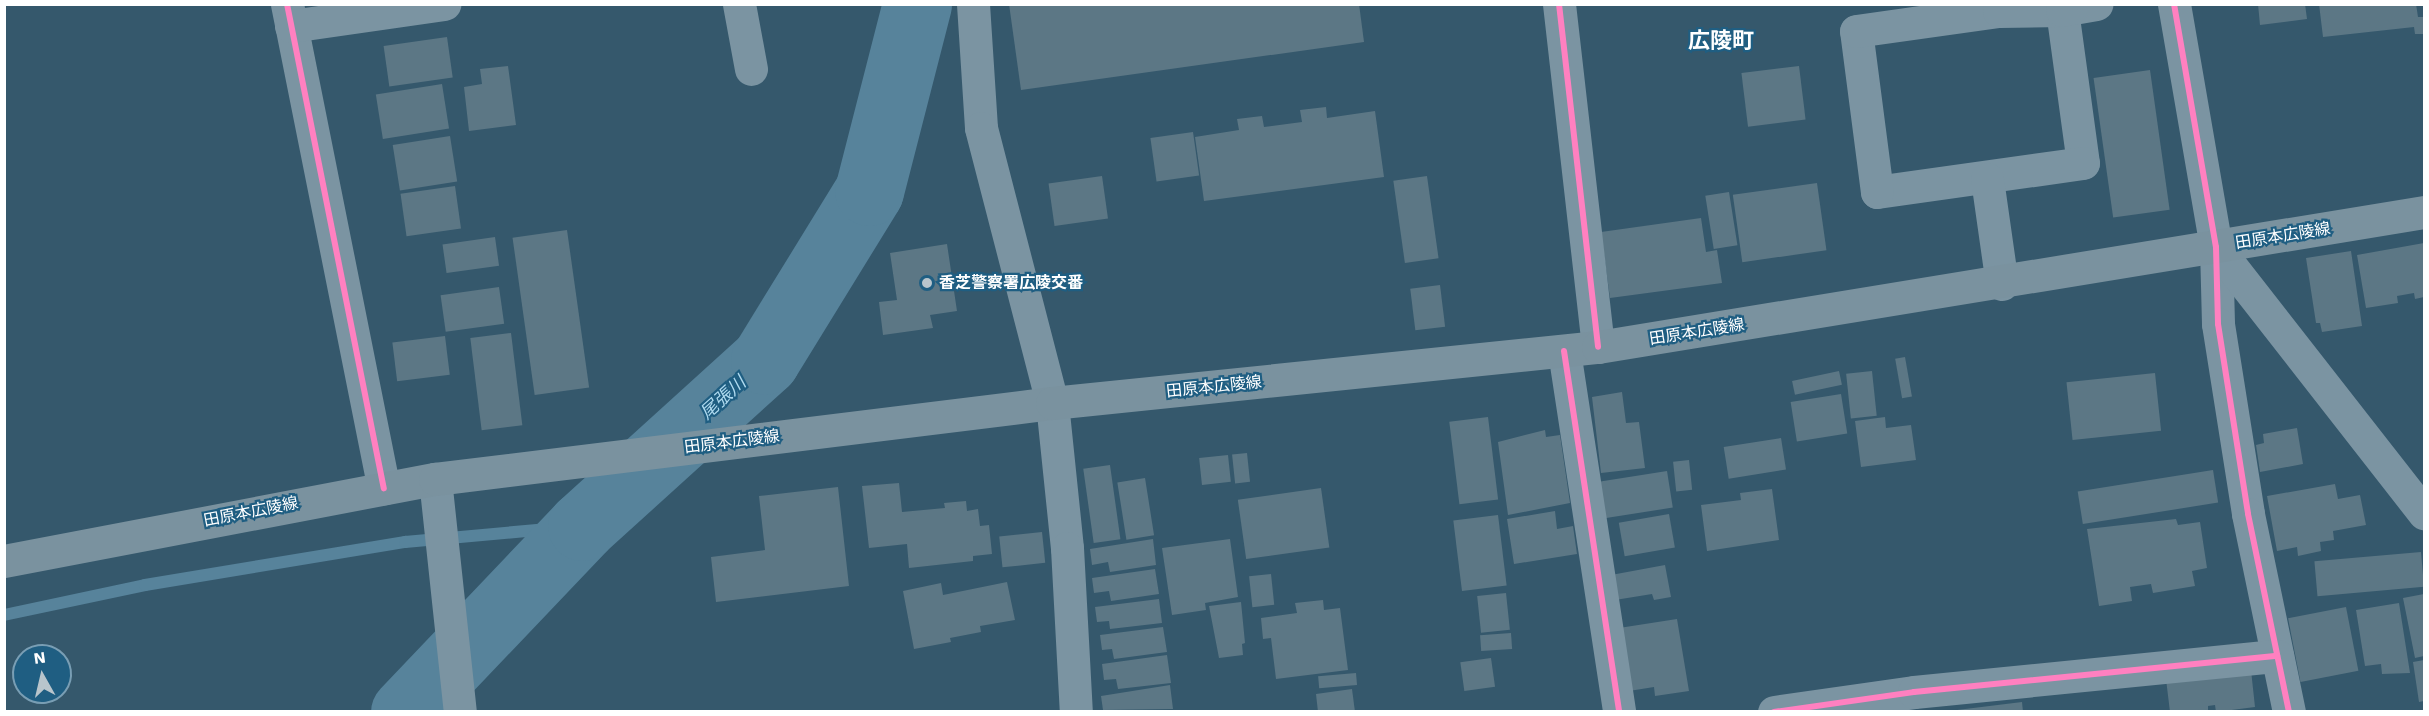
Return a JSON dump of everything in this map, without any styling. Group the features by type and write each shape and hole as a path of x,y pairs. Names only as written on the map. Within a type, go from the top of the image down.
{"main road":[{"name":"田原本広陵線","path":"4,561 435,479 1052,403 1598,347 2002,284 2424,212"}],"street":[{"path":"384,488 289,15 444,4"},
{"path":"740,4 751,69"},
{"path":"973,4 981,128 1052,403 1066,548 1076,711"},
{"path":"1559,4 1598,347"},
{"path":"2062,10 2083,163 1987,179 1877,192 1856,31 1999,11 2062,10 2096,4"},
{"path":"2174,4 2216,247 2218,324 2250,524 2289,711"},
{"path":"1987,179 2002,284"},
{"path":"2216,247 2424,513"},
{"path":"1564,351 1619,711"},
{"path":"435,479 460,708"},
{"path":"1774,711 1914,692 2277,656"}],"building":[{"path":"1009,4 1359,4 1364,42 1021,90"},
{"path":"2258,4 2305,4 2307,19 2260,25"},
{"path":"2319,4 2416,4 2418,17 2424,17 2424,34 2415,34 2414,27 2323,37"},
{"path":"447,37 453,78 389,87 384,46"},
{"path":"508,66 516,125 469,131 464,87 482,84 480,69"},
{"path":"1799,66 1806,120 1748,127 1741,73"},
{"path":"2150,70 2170,210 2113,218 2094,78"},
{"path":"442,84 449,128 383,139 376,94"},
{"path":"1326,107 1327,118 1375,111 1384,177 1204,201 1195,137 1239,130 1237,119 1262,116 1264,127 1302,122 1300,110"},
{"path":"1193,132 1199,176 1157,182 1150,138"},
{"path":"450,136 457,181 400,191 393,145"},
{"path":"1102,176 1108,219 1055,226 1049,184"},
{"path":"1427,176 1439,258 1405,263 1393,181"},
{"path":"1817,183 1826,250 1742,262 1733,195"},
{"path":"455,186 461,229 407,236 401,194"},
{"path":"1729,192 1737,245 1714,249 1705,196"},
{"path":"1701,218 1706,252 1717,250 1722,283 1610,298 1601,232"},
{"path":"567,230 589,387 535,395 513,238"},
{"path":"495,237 499,266 447,273 443,244"},
{"path":"2424,243 2424,297 2415,299 2414,293 2397,296 2398,303 2366,308 2357,255"},
{"path":"947,244 957,311 930,315 933,328 883,335 879,302 897,300 890,253"},
{"path":"2351,251 2362,326 2322,332 2320,323 2316,323 2306,258"},
{"path":"1440,285 1445,327 1415,330 1410,289"},
{"path":"499,287 504,324 446,332 441,295"},
{"path":"511,333 522,425 482,430 470,338"},
{"path":"445,336 450,375 397,381 392,342"},
{"path":"1905,357 1912,396 1902,398 1895,359"},
{"path":"1839,371 1842,385 1795,395 1792,381"},
{"path":"1872,371 1877,416 1851,418 1846,374"},
{"path":"2155,373 2161,431 2073,440 2066,382"},
{"path":"1622,392 1626,423 1639,422 1645,468 1601,473 1592,397"},
{"path":"1841,394 1847,434 1797,441 1791,402"},
{"path":"1488,417 1498,499 1459,504 1449,422"},
{"path":"1885,417 1886,428 1911,425 1916,460 1861,467 1855,421"},
{"path":"2297,428 2303,464 2260,472 2256,445 2264,443 2263,434"},
{"path":"1545,430 1546,437 1560,435 1570,503 1508,515 1498,442"},
{"path":"1781,438 1786,470 1729,479 1724,447"},
{"path":"1247,453 1250,482 1235,483 1232,455"},
{"path":"1228,455 1231,482 1202,485 1199,458"},
{"path":"1689,460 1692,490 1676,492 1673,462"},
{"path":"1110,465 1120,539 1094,543 1083,469"},
{"path":"2213,470 2218,503 2083,524 2078,491"},
{"path":"1667,471 1673,508 1605,518 1599,482"},
{"path":"1145,478 1154,535 1126,540 1117,482"},
{"path":"899,483 902,512 945,508 944,503 966,501 967,511 978,509 980,526 989,525 992,554 973,556 973,561 909,568 907,544 869,548 862,486"},
{"path":"2335,484 2338,499 2360,495 2366,525 2333,531 2334,540 2320,542 2321,551 2298,556 2297,547 2277,551 2267,496"},
{"path":"838,487 849,586 716,602 711,557 765,550 759,496"},
{"path":"1321,488 1329,547 1246,559 1238,500"},
{"path":"1772,489 1779,540 1707,551 1701,505 1741,500 1740,493"},
{"path":"1555,511 1557,529 1573,526 1577,554 1514,564 1507,519"},
{"path":"1669,514 1675,547 1625,556 1619,523"},
{"path":"1498,515 1507,585 1462,591 1453,520"},
{"path":"2176,519 2178,525 2200,522 2207,568 2192,571 2195,586 2153,593 2151,584 2130,587 2132,601 2099,606 2087,529"},
{"path":"1042,532 1045,563 1002,567 999,536"},
{"path":"1153,539 1156,565 1110,572 1108,562 1092,565 1090,549"},
{"path":"1230,539 1238,597 1205,603 1206,610 1172,615 1162,548"},
{"path":"2421,552 2424,587 2317,596 2314,561"},
{"path":"1665,565 1671,597 1654,600 1652,594 1615,600 1611,575"},
{"path":"1155,569 1159,594 1111,601 1109,591 1094,593 1092,578"},
{"path":"1271,574 1274,605 1252,607 1249,576"},
{"path":"1007,582 1015,620 980,626 981,632 950,638 951,642 914,649 903,591 941,583 943,595"},
{"path":"1506,593 1510,630 1481,633 1477,596"},
{"path":"2424,594 2424,656 2415,658 2403,598"},
{"path":"1159,599 1162,623 1110,629 1109,621 1097,622 1095,607"},
{"path":"1323,600 1324,610 1340,608 1348,670 1276,679 1271,638 1263,639 1261,618 1297,613 1295,603"},
{"path":"1241,602 1245,643 1242,644 1243,655 1219,658 1209,606"},
{"path":"2399,603 2410,673 2382,674 2381,664 2365,666 2356,610"},
{"path":"2346,607 2358,671 2300,682 2288,618"},
{"path":"1677,619 1689,691 1655,696 1654,687 1629,691 1619,628"},
{"path":"1163,627 1167,652 1114,659 1112,649 1102,650 1100,635"},
{"path":"1511,633 1512,649 1481,651 1480,635"},
{"path":"1167,655 1171,683 1118,689 1116,679 1104,680 1102,664"},
{"path":"1491,658 1495,687 1464,691 1460,662"},
{"path":"2424,660 2424,701 2419,702 2413,662"},
{"path":"2251,670 2255,707 2216,712 2215,705 2208,706 2208,712 2170,712 2166,679"},
{"path":"1356,673 1357,685 1319,688 1318,676"},
{"path":"1170,685 1173,709 1103,710 1101,696"},
{"path":"1352,689 1355,712 1318,712 1316,694"},
{"path":"2022,702 2023,712 1957,712 1957,710"}],"waterway":[{"name":"尾張川","path":"405,712 582,526 765,360 869,191 917,4"},
{"path":"4,615 145,585 405,542 582,526"}],"cycle path":[{"path":"287,4 384,488"},
{"path":"1559,4 1598,347"},
{"path":"2174,4 2216,247 2218,324 2248,514 2289,712"},
{"path":"1564,351 1619,712"},
{"path":"1774,712 1914,692 2277,656"}],"place":[{"name":"香芝警察署広陵交番","path":"927,283"}],"district":[{"name":"広陵町","path":"1721,41"}]}
